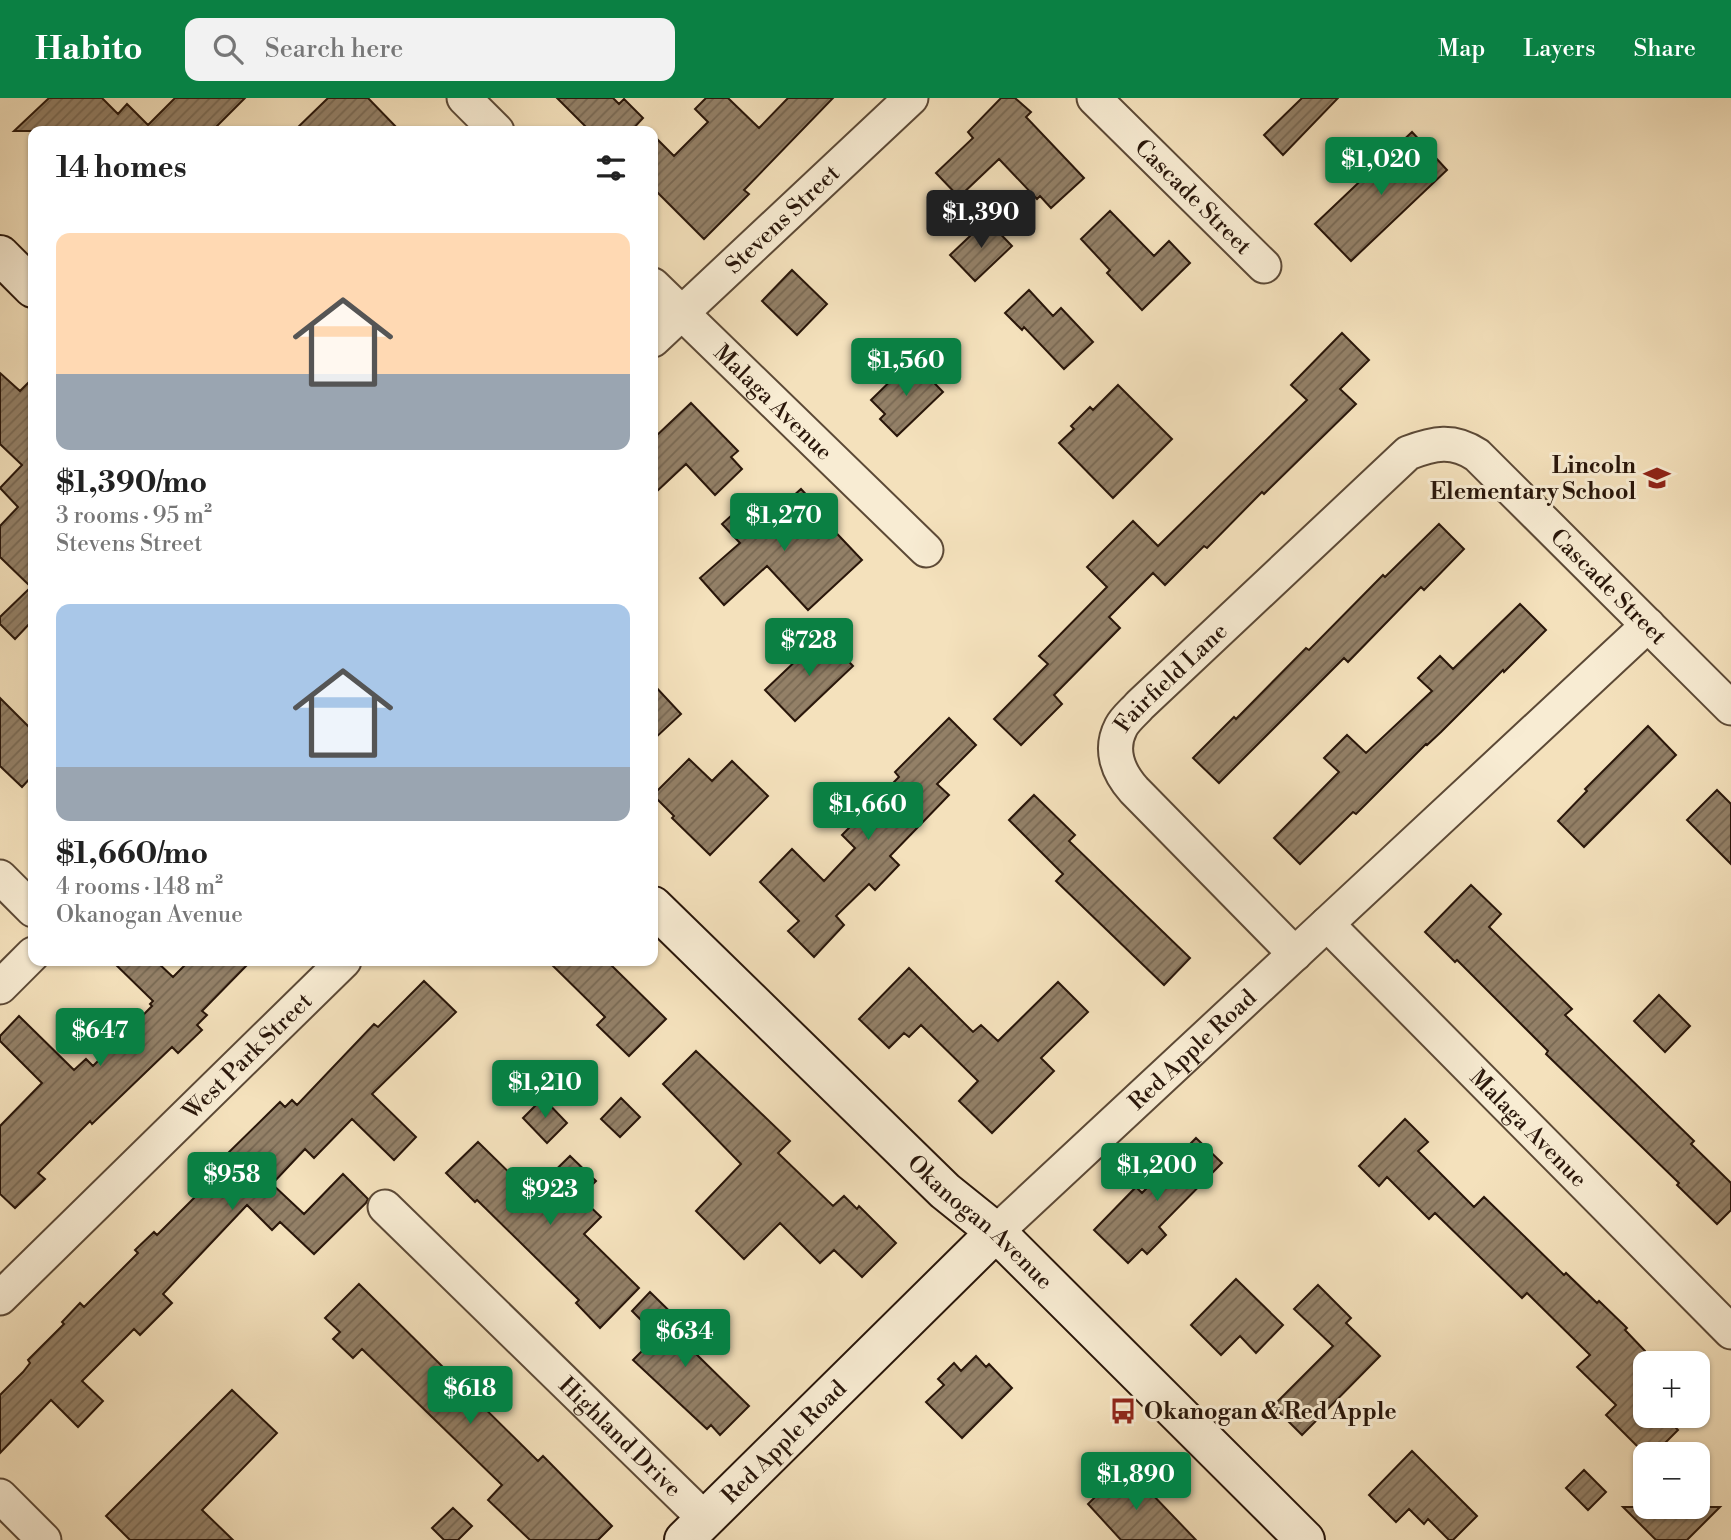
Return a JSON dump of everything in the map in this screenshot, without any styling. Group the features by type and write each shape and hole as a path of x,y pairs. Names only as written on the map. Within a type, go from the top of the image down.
{"street":[{"path":"464,98 492,126"},
{"name":"Stevens Street","path":"658,335 911,98"},
{"name":"Cascade Street","path":"1094,98 1264,266"},
{"path":"0,255 28,283"},
{"name":"Malaga Avenue","path":"658,290 926,550"},
{"name":"Fairfield Lane","path":"1295,954 1121,776 1114,754 1121,726 1140,705 1408,453 1430,444 1449,444"},
{"name":"Cascade Street","path":"1449,444 1464,447 1477,455 1731,708"},
{"name":"Red Apple Road","path":"695,1530 996,1232 1648,625"},
{"path":"0,877 28,905"},
{"name":"Okanogan Avenue","path":"658,911 944,1191 996,1232 1305,1540"},
{"name":"Malaga Avenue","path":"1327,924 1731,1332"},
{"path":"0,987 28,959"},
{"name":"West Park Street","path":"0,1298 339,966"},
{"name":"Highland Drive","path":"385,1207 695,1530"},
{"path":"0,1496 44,1540"}],"building":[{"path":"49,98 102,98 118,114 127,104 148,125 175,98 245,98 217,126 28,126 28,131 14,131"},
{"path":"328,98 368,98 395,126 299,126"},
{"path":"557,98 613,98 619,104 624,99 643,118 636,126 585,126"},
{"path":"706,98 728,98 759,128 788,98 833,98 744,190 749,194 704,239 658,193 658,140 674,156 708,122 695,109"},
{"path":"1001,98 1015,98 1031,112 1026,117 1084,178 1051,208 1040,196 1037,199 999,159 959,197 936,173 973,138 968,132"},
{"path":"1302,98 1338,98 1283,155 1264,135"},
{"path":"1412,132 1447,170 1351,261 1315,224"},
{"path":"1110,211 1154,256 1169,241 1190,263 1142,310 1107,273 1110,270 1081,239"},
{"path":"987,220 1012,246 975,281 950,255"},
{"path":"792,270 827,304 797,335 762,301"},
{"path":"1029,290 1053,316 1061,308 1093,342 1064,369 1024,327 1022,330 1005,313"},
{"path":"1342,333 1369,360 1340,389 1356,404 1165,585 1153,573 1109,617 1120,628 1054,695 1062,704 1021,745 994,719 1048,664 1039,656 1107,587 1087,567 1133,521 1158,546 1307,400 1291,385"},
{"path":"912,360 943,392 897,436 880,419 885,414 871,400"},
{"path":"0,373 20,391 28,383 28,584 0,557 0,526 18,507 0,488 22,465 0,444"},
{"path":"1118,385 1172,439 1113,498 1059,443 1074,429 1071,426 1090,407 1093,410"},
{"path":"691,403 738,451 731,457 742,469 715,495 686,464 658,490 658,434"},
{"path":"801,489 827,517 824,520 862,560 808,610 767,566 724,605 700,578 740,543 722,524 743,505 761,525"},
{"path":"1439,524 1464,549 1424,590 1421,587 1348,662 1344,658 1219,783 1193,758"},
{"path":"28,590 28,625 15,639 0,624 0,617"},
{"path":"1520,604 1546,630 1356,814 1353,812 1300,864 1274,838 1339,772 1324,758 1347,735 1366,753 1432,691 1418,678 1440,656 1453,669"},
{"path":"823,635 853,666 795,721 765,690"},
{"path":"658,689 681,714 658,735"},
{"path":"0,698 28,726 28,780 22,787 0,766"},
{"path":"949,718 976,745 937,784 949,795 890,856 899,865 875,890 869,884 836,916 844,925 814,957 788,931 799,921 760,882 792,849 824,881 855,848 842,835 899,777 895,772"},
{"path":"1648,726 1676,755 1584,847 1558,821 1587,791 1585,789"},
{"path":"689,759 712,781 732,761 768,796 710,855 672,818 674,816 658,800 658,790"},
{"path":"1717,790 1731,804 1731,864 1687,820"},
{"path":"1034,795 1075,835 1069,841 1190,958 1164,985 1056,881 1063,874 1009,820"},
{"path":"1471,885 1501,914 1489,927 1572,1009 1565,1015 1694,1141 1691,1144 1731,1183 1731,1210 1717,1224 1677,1185 1679,1183 1546,1054 1548,1051 1457,960 1455,962 1425,932"},
{"path":"117,966 161,966 173,977 184,966 246,966 202,1011 207,1015 197,1025 202,1030 178,1053 172,1047 92,1124 90,1121 38,1173 45,1179 15,1208 0,1194 0,1126 42,1083 0,1041 0,1036 19,1016 74,1070 86,1059 93,1066 152,1006 150,1004 153,1001"},
{"path":"553,966 612,966 666,1019 629,1056 597,1025 605,1017"},
{"path":"909,968 973,1032 981,1025 998,1041 1058,982 1088,1012 1041,1058 1054,1071 992,1133 959,1101 978,1081 921,1025 909,1037 904,1033 889,1048 859,1019"},
{"path":"424,981 456,1012 372,1094 416,1137 394,1160 352,1119 314,1158 305,1149 272,1184 304,1214 343,1174 368,1199 366,1203 314,1254 280,1222 272,1230 247,1205 163,1294 172,1303 140,1335 134,1329 82,1381 103,1401 78,1427 51,1400 0,1453 0,1395 23,1372 30,1363 28,1360 64,1324 62,1322 80,1303 84,1307 138,1253 135,1250 154,1232 157,1235 208,1184 230,1161 225,1156 280,1102 285,1107 292,1100 297,1105 374,1024 378,1027"},
{"path":"1659,995 1690,1026 1665,1052 1634,1021"},
{"path":"696,1051 790,1141 778,1153 833,1206 844,1196 857,1209 859,1206 896,1243 862,1277 834,1250 820,1263 780,1223 744,1259 696,1211 741,1164 663,1084"},
{"path":"543,1098 567,1123 547,1143 523,1118"},
{"path":"621,1098 640,1117 620,1137 601,1119"},
{"path":"1405,1119 1428,1142 1418,1151 1474,1207 1484,1197 1564,1275 1566,1273 1597,1303 1599,1301 1627,1328 1625,1330 1645,1351 1633,1351 1633,1428 1678,1430 1666,1442 1633,1442 1606,1415 1616,1405 1577,1367 1590,1355 1527,1293 1522,1298 1435,1213 1429,1219 1387,1177 1379,1186 1359,1166"},
{"path":"1196,1138 1222,1163 1159,1227 1166,1235 1147,1254 1142,1249 1128,1263 1094,1230 1136,1187 1142,1193"},
{"path":"478,1142 531,1194 570,1156 596,1181 580,1197 601,1217 584,1234 639,1288 600,1328 576,1303 579,1300 446,1173"},
{"path":"1236,1279 1283,1325 1256,1353 1240,1336 1221,1355 1191,1325"},
{"path":"359,1284 538,1461 543,1456 612,1526 598,1540 530,1540 488,1500 502,1485 362,1349 353,1358 333,1339 340,1332 325,1318"},
{"path":"1318,1285 1351,1318 1346,1323 1380,1356 1302,1435 1273,1406 1333,1346 1294,1309"},
{"path":"650,1292 699,1340 690,1348 749,1406 720,1435 711,1425 707,1429 633,1360 657,1336 632,1311"},
{"path":"976,1356 986,1367 989,1364 1012,1388 962,1438 926,1402 944,1385 938,1379 954,1363 961,1371"},
{"path":"232,1390 277,1433 202,1510 233,1540 130,1540 106,1516"},
{"path":"1412,1451 1477,1516 1453,1540 1449,1540 1428,1519 1424,1524 1409,1509 1396,1522 1369,1495"},
{"path":"1126,1467 1196,1540 1121,1540 1088,1504"},
{"path":"1584,1470 1606,1492 1588,1510 1566,1488"},
{"path":"1623,1507 1633,1507 1633,1517"},
{"path":"1710,1507 1720,1507 1710,1517"},
{"path":"453,1508 472,1526 458,1540 444,1540 432,1528"},
{"path":"1635,1519 1708,1519 1687,1540 1656,1540"}],"place":[{"name":"Lincoln Elementary School","path":"1657,478"},
{"name":"Okanogan & Red Apple","path":"1123,1411"}]}
